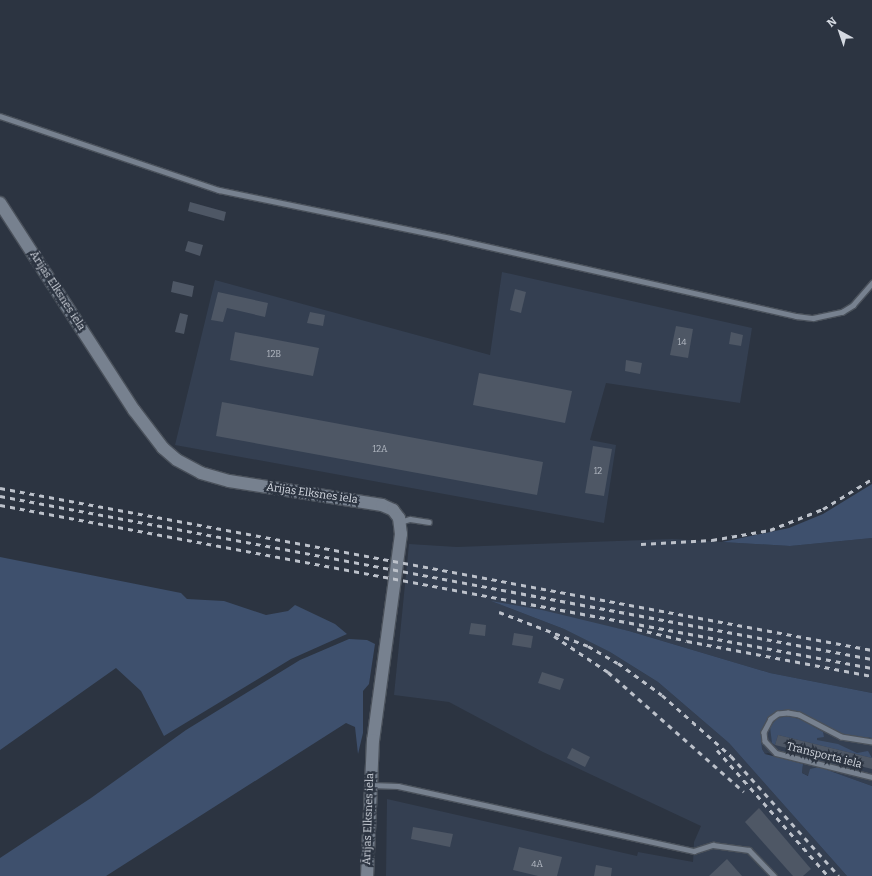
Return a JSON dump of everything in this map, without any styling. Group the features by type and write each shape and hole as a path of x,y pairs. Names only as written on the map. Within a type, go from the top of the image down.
{"street":[{"name":"Ārijas Elksnes iela","path":"0,203 134,410 150,432 173,457 193,470 228,481 382,505 396,514 400,522 401,534 387,630 369,785 367,876"}],"lane":[{"path":"0,116 219,190 450,238 796,316 813,318 842,312 853,305 872,283"},
{"path":"400,522 410,519 429,522"},
{"name":"Transporta iela","path":"872,742 846,738 799,715 788,713 778,714 771,719 764,732 765,741 776,753 872,777"},
{"path":"369,785 398,786 694,851 713,845 749,850 774,876"}],"shaded area":[{"path":"502,272 752,328 740,403 606,383 590,440 616,445 604,523 175,445 215,280 490,355"},
{"path":"872,484 872,538 790,546 722,542 789,528 823,514"},
{"path":"872,538 872,693 770,673 629,631 494,602 564,629 610,652 658,682 729,743 847,876 386,876 387,799 637,856 638,852 693,862 694,842 701,826 543,752 449,702 394,695 409,544 457,547 672,539 790,546"},
{"path":"0,557 181,593 187,599 224,601 266,615 288,611 295,605 335,624 347,634 291,659 164,736 141,691 116,668 0,750"},
{"path":"491,601 542,610 629,631 770,673 872,693 872,738 844,735 804,715 787,711 768,718 761,734 762,749 765,754 803,764 802,773 808,776 810,769 819,767 872,786 872,876 847,876 729,743 658,682 610,652 564,629"},
{"path":"349,639 367,640 375,644 369,684 363,691 363,733 358,754 355,727 346,723 106,876 0,876 0,858 91,798 186,730 300,660"},
{"path":"781,711 804,715 835,731 872,738 872,786 833,772 809,776 802,773 803,766 768,753 765,754 762,749 762,729 768,718"},
{"path":"789,716 802,720 823,732 824,737 817,738 817,740 838,744 857,753 868,751 872,758 778,735 775,745 772,743 770,727 777,718"}],"building":[{"path":"190,202 226,212 224,221 188,211"},
{"path":"188,241 203,245 200,256 185,251"},
{"path":"173,281 194,286 192,297 171,292"},
{"path":"515,289 526,292 521,313 510,310"},
{"path":"218,292 268,303 265,317 227,308 223,322 211,320"},
{"path":"310,312 325,315 323,326 307,323"},
{"path":"180,313 188,315 184,334 175,332"},
{"path":"676,326 693,329 688,358 670,355"},
{"path":"235,332 319,348 313,376 230,360"},
{"path":"731,332 743,335 741,346 729,344"},
{"path":"626,360 642,363 640,374 625,371"},
{"path":"479,373 572,391 565,423 473,405"},
{"path":"222,402 543,462 537,495 216,436"},
{"path":"593,446 612,449 604,496 585,493"},
{"path":"471,623 486,625 485,636 469,634"},
{"path":"514,633 533,636 531,648 512,645"},
{"path":"542,672 564,679 560,690 538,683"},
{"path":"778,735 872,758 872,769 775,745"},
{"path":"572,748 590,757 585,767 567,758"},
{"path":"759,808 811,869 803,876 793,876 745,822"},
{"path":"413,827 453,834 450,847 411,839"},
{"path":"519,847 562,857 557,876 538,876 513,870"},
{"path":"727,859 742,876 709,876"},
{"path":"596,865 612,868 611,876 594,876"}],"railway":[{"path":"641,544 712,540 770,530 823,509 872,479"},
{"path":"0,488 872,650"},
{"path":"0,496 872,659"},
{"path":"0,505 872,668"},
{"path":"499,612 588,646 618,663 662,695 731,756 839,876"},
{"path":"637,629 687,641 872,676"},
{"path":"554,636 608,672 744,792"},
{"path":"717,750 828,876"}]}
